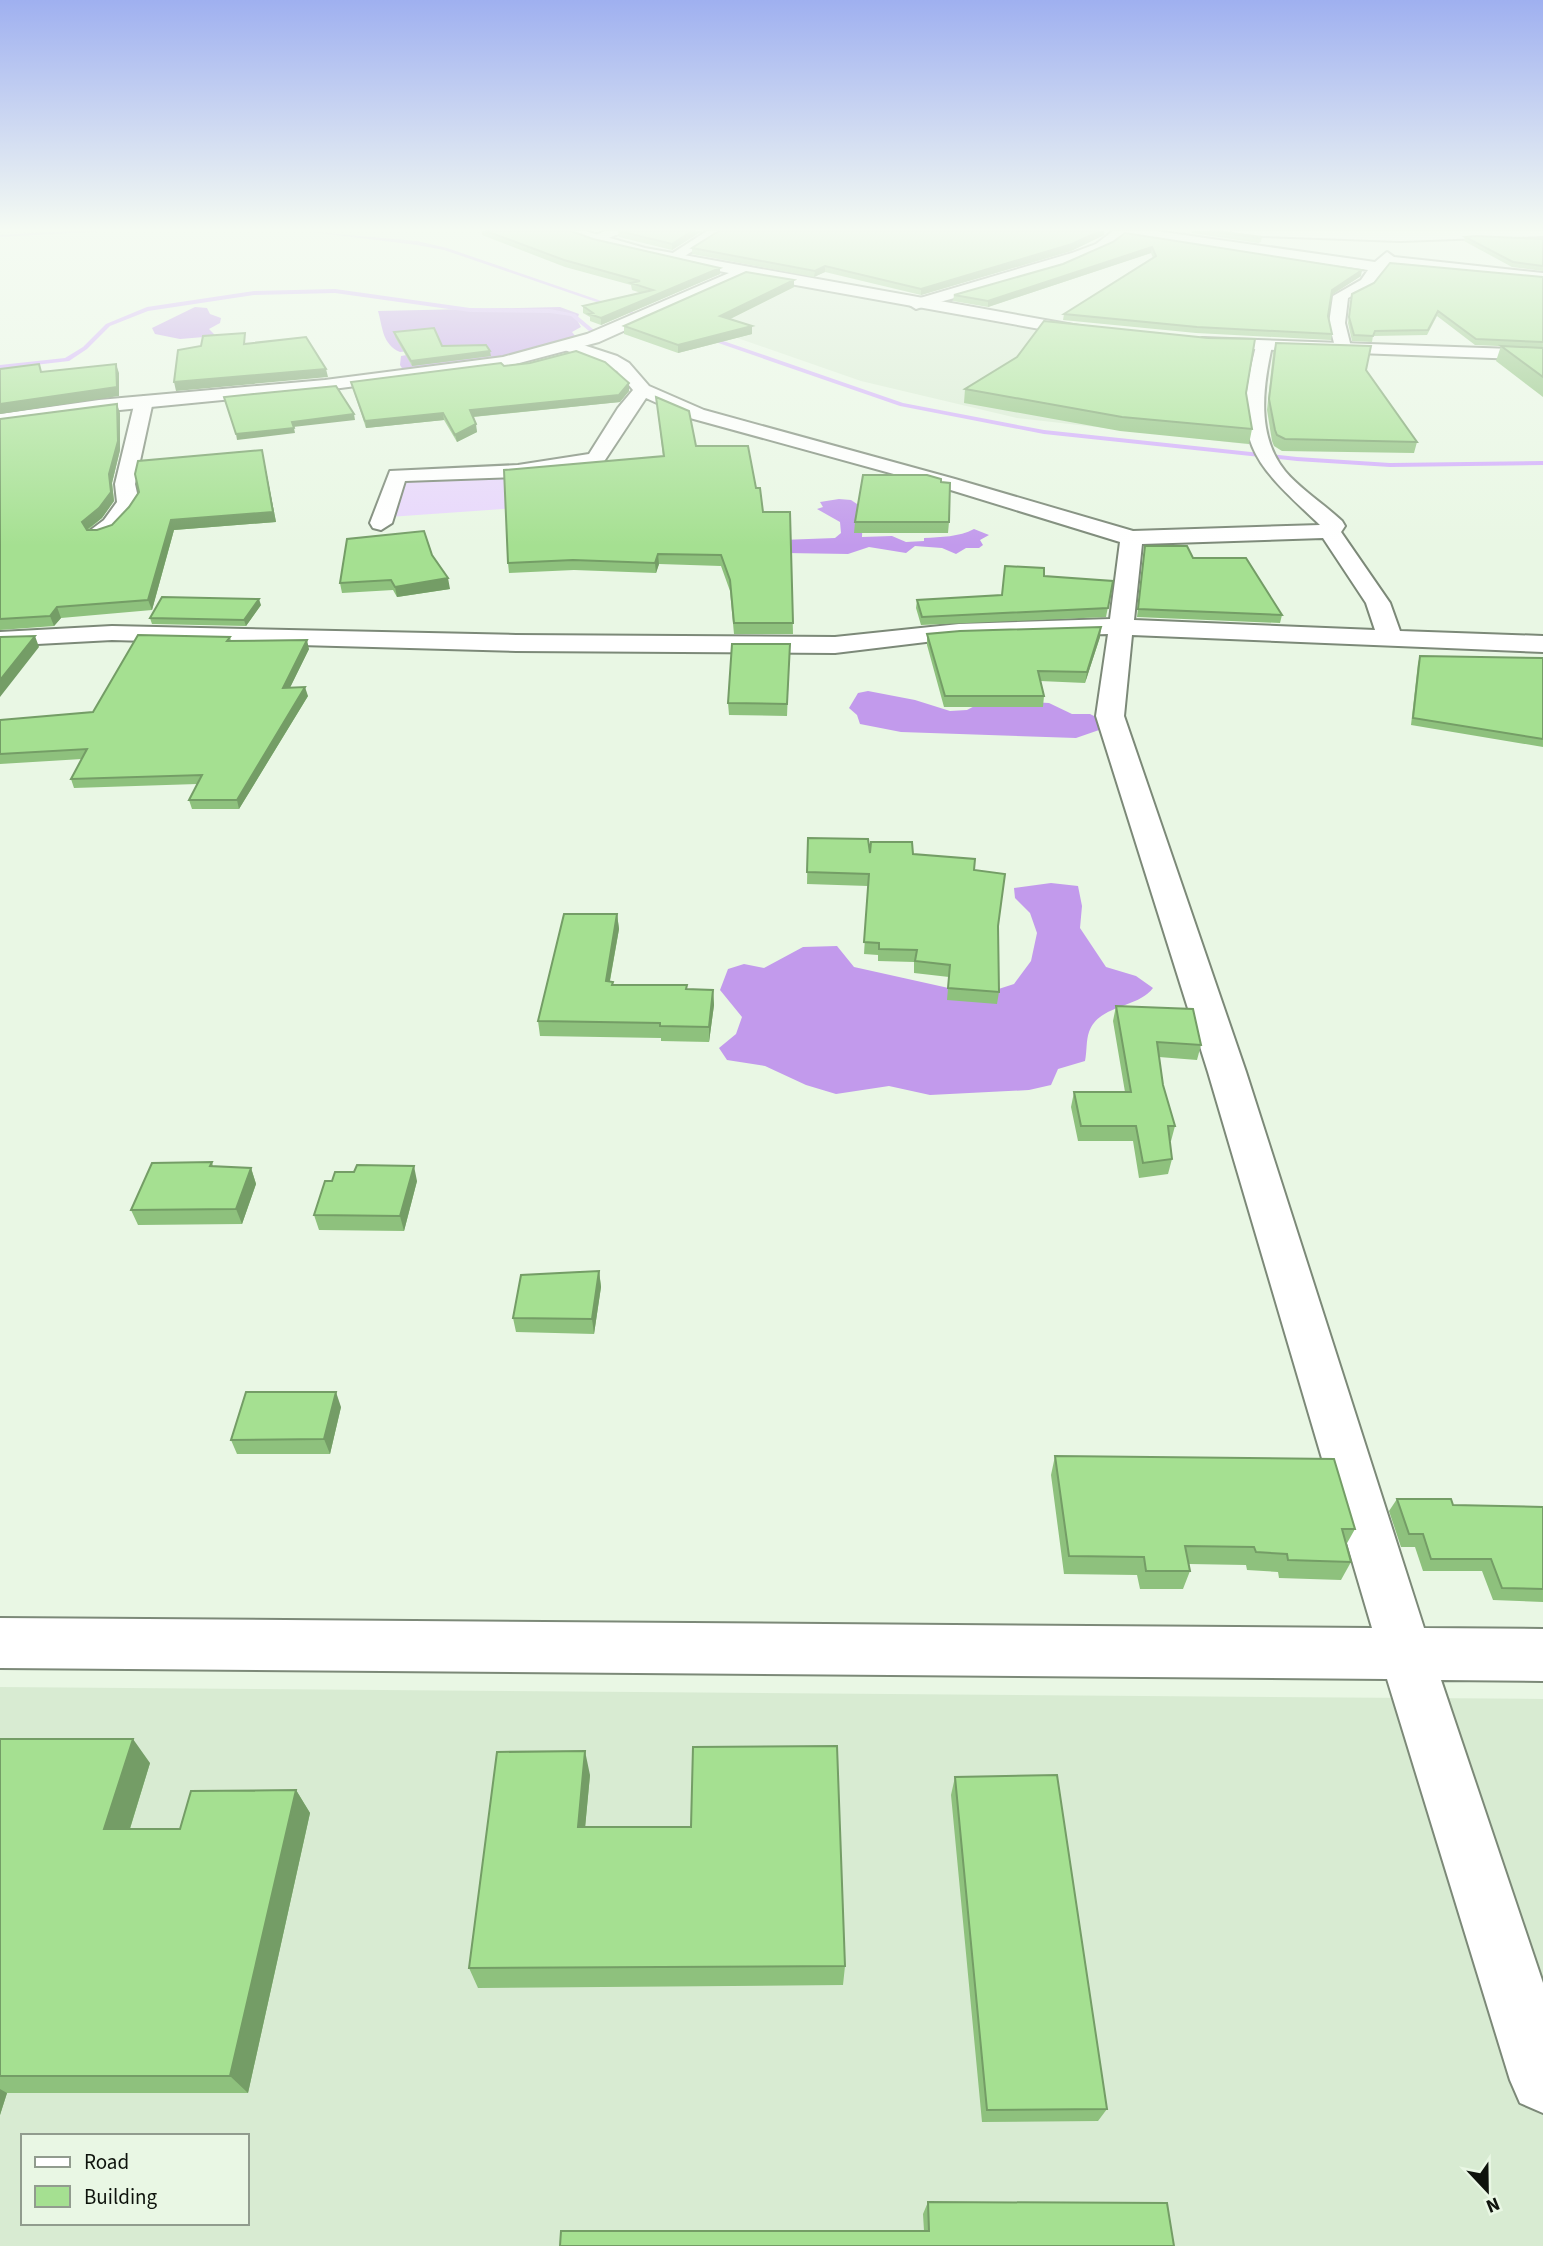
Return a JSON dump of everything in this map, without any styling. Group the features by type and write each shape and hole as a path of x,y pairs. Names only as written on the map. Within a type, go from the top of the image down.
{"street":[{"path":"0,420 144,401 461,368 571,346 597,336"},
{"path":"1340,336 1343,347"},
{"path":"1180,341 1543,355"},
{"path":"571,346 623,367 643,390 697,414 948,483 1017,506 1132,538 1329,531 1334,526 1277,474 1263,452 1256,430 1254,410 1256,379 1264,346"},
{"path":"381,523 397,474 518,471 580,464 596,459 627,408 643,390"},
{"path":"99,532 123,513 128,502 125,484 144,401"},
{"path":"1329,531 1378,603 1390,638"},
{"path":"1132,538 1110,716 1231,1085 1406,1654 1543,2080"},
{"path":"0,639 113,633 516,643 822,645 1008,628 1122,627 1543,644"},
{"path":"0,1643 1543,1655"}],"shaded area":[{"path":"164,336 216,336 180,339"},
{"path":"384,336 576,337 491,360 405,373 400,365 401,356 460,346 400,352"},
{"path":"731,336 1091,336 1252,354 1246,408 1254,445 1017,418 861,381"},
{"path":"511,474 516,508 389,517 401,477"},
{"path":"851,500 863,508 862,537 892,536 906,542 924,541 924,538 956,535 974,529 989,535 980,540 983,545 979,548 966,548 956,554 942,548 915,546 906,553 869,547 848,554 786,553 782,540 835,538 841,533 840,522 817,509 823,507 820,502"},
{"path":"868,691 915,700 950,711 967,710 982,702 1049,703 1072,714 1090,714 1102,720 1102,729 1076,738 901,732 860,724 857,715 849,708 858,693"},
{"path":"1051,883 1078,886 1082,906 1080,928 1106,967 1136,976 1153,988 1138,1000 1101,1016 1089,1032 1085,1061 1058,1069 1051,1085 1029,1090 930,1095 889,1086 836,1094 806,1085 765,1066 727,1060 719,1048 736,1034 742,1017 720,990 728,969 744,964 764,968 803,947 837,946 854,967 980,995 1014,984 1031,961 1037,933 1030,913 1015,898 1014,888"},
{"path":"0,1687 1543,1699 1543,2246 0,2246"}],"building":[{"path":"203,336 245,336 244,344 306,337 326,369 174,382 178,350 201,346"},
{"path":"396,336 437,336 442,346 486,345 490,351 411,361"},
{"path":"652,336 714,336 678,345"},
{"path":"1033,336 1187,336 1255,339 1246,393 1252,429 1122,417 965,389 1017,357"},
{"path":"1472,336 1543,336 1543,342 1476,339"},
{"path":"1276,343 1371,346 1366,370 1417,442 1285,439 1277,435 1269,399"},
{"path":"1501,346 1543,348 1543,377"},
{"path":"576,351 605,362 629,383 619,395 470,410 476,424 455,435 443,413 365,421 351,382 501,363 504,366 530,363"},
{"path":"39,364 41,372 116,364 117,387 0,404 0,369"},
{"path":"336,386 354,414 292,422 294,428 236,434 224,397"},
{"path":"656,397 689,411 696,446 748,446 756,488 760,488 763,512 790,512 793,623 734,623 730,580 721,555 658,554 655,563 573,560 508,563 504,470 664,456"},
{"path":"117,404 118,441 109,474 111,492 99,508 82,522 87,530 112,525 129,507 139,492 135,474 138,461 262,450 273,512 171,520 148,600 57,607 50,616 0,619 0,419"},
{"path":"863,475 927,475 950,483 949,522 855,522"},
{"path":"424,531 432,555 448,578 395,587 391,580 340,583 347,539"},
{"path":"1145,546 1187,546 1193,558 1246,558 1282,615 1138,609"},
{"path":"1005,566 1044,568 1044,576 1113,581 1108,608 922,617 917,600 1002,595"},
{"path":"162,597 259,599 244,620 150,618"},
{"path":"1101,627 1087,672 1038,671 1044,696 945,696 927,634 960,631"},
{"path":"138,635 230,637 227,641 307,640 283,688 305,687 237,800 189,800 202,775 71,779 87,749 0,754 0,720 93,712"},
{"path":"35,636 0,680 0,637"},
{"path":"732,644 790,644 787,704 728,703"},
{"path":"1420,656 1543,658 1543,739 1413,718"},
{"path":"808,838 868,839 870,853 871,842 912,842 913,854 975,859 974,870 1005,874 998,926 999,992 948,988 950,965 915,961 917,950 879,949 879,943 864,942 869,874 807,872"},
{"path":"564,914 617,914 606,981 613,982 612,985 687,985 686,989 713,990 709,1027 660,1026 660,1023 538,1021"},
{"path":"1116,1006 1193,1009 1201,1045 1157,1042 1163,1085 1175,1126 1168,1126 1172,1159 1143,1163 1136,1126 1081,1126 1074,1092 1131,1092"},
{"path":"212,1162 210,1166 251,1168 236,1209 131,1210 152,1163"},
{"path":"357,1165 414,1166 400,1216 314,1215 325,1181 332,1181 335,1172 354,1172"},
{"path":"599,1271 592,1319 513,1318 521,1275"},
{"path":"246,1392 336,1392 324,1439 231,1440"},
{"path":"1055,1456 1334,1459 1355,1529 1342,1529 1351,1562 1288,1560 1287,1554 1256,1552 1254,1547 1185,1546 1190,1571 1146,1571 1144,1557 1069,1556"},
{"path":"1397,1499 1451,1499 1453,1505 1543,1507 1543,1589 1502,1588 1491,1559 1431,1559 1423,1534 1409,1534"},
{"path":"0,1739 133,1739 104,1829 180,1829 191,1791 296,1790 230,2076 0,2076"},
{"path":"837,1746 845,1966 469,1968 497,1752 585,1751 578,1827 691,1827 693,1747"},
{"path":"1057,1775 1107,2109 987,2110 955,1777"},
{"path":"928,2202 1167,2203 1174,2246 560,2246 561,2231 929,2231"}],"waterway":[{"path":"0,367 67,360 97,336"},
{"path":"703,336 902,405 1044,432 1297,459 1390,465 1543,463"}]}
